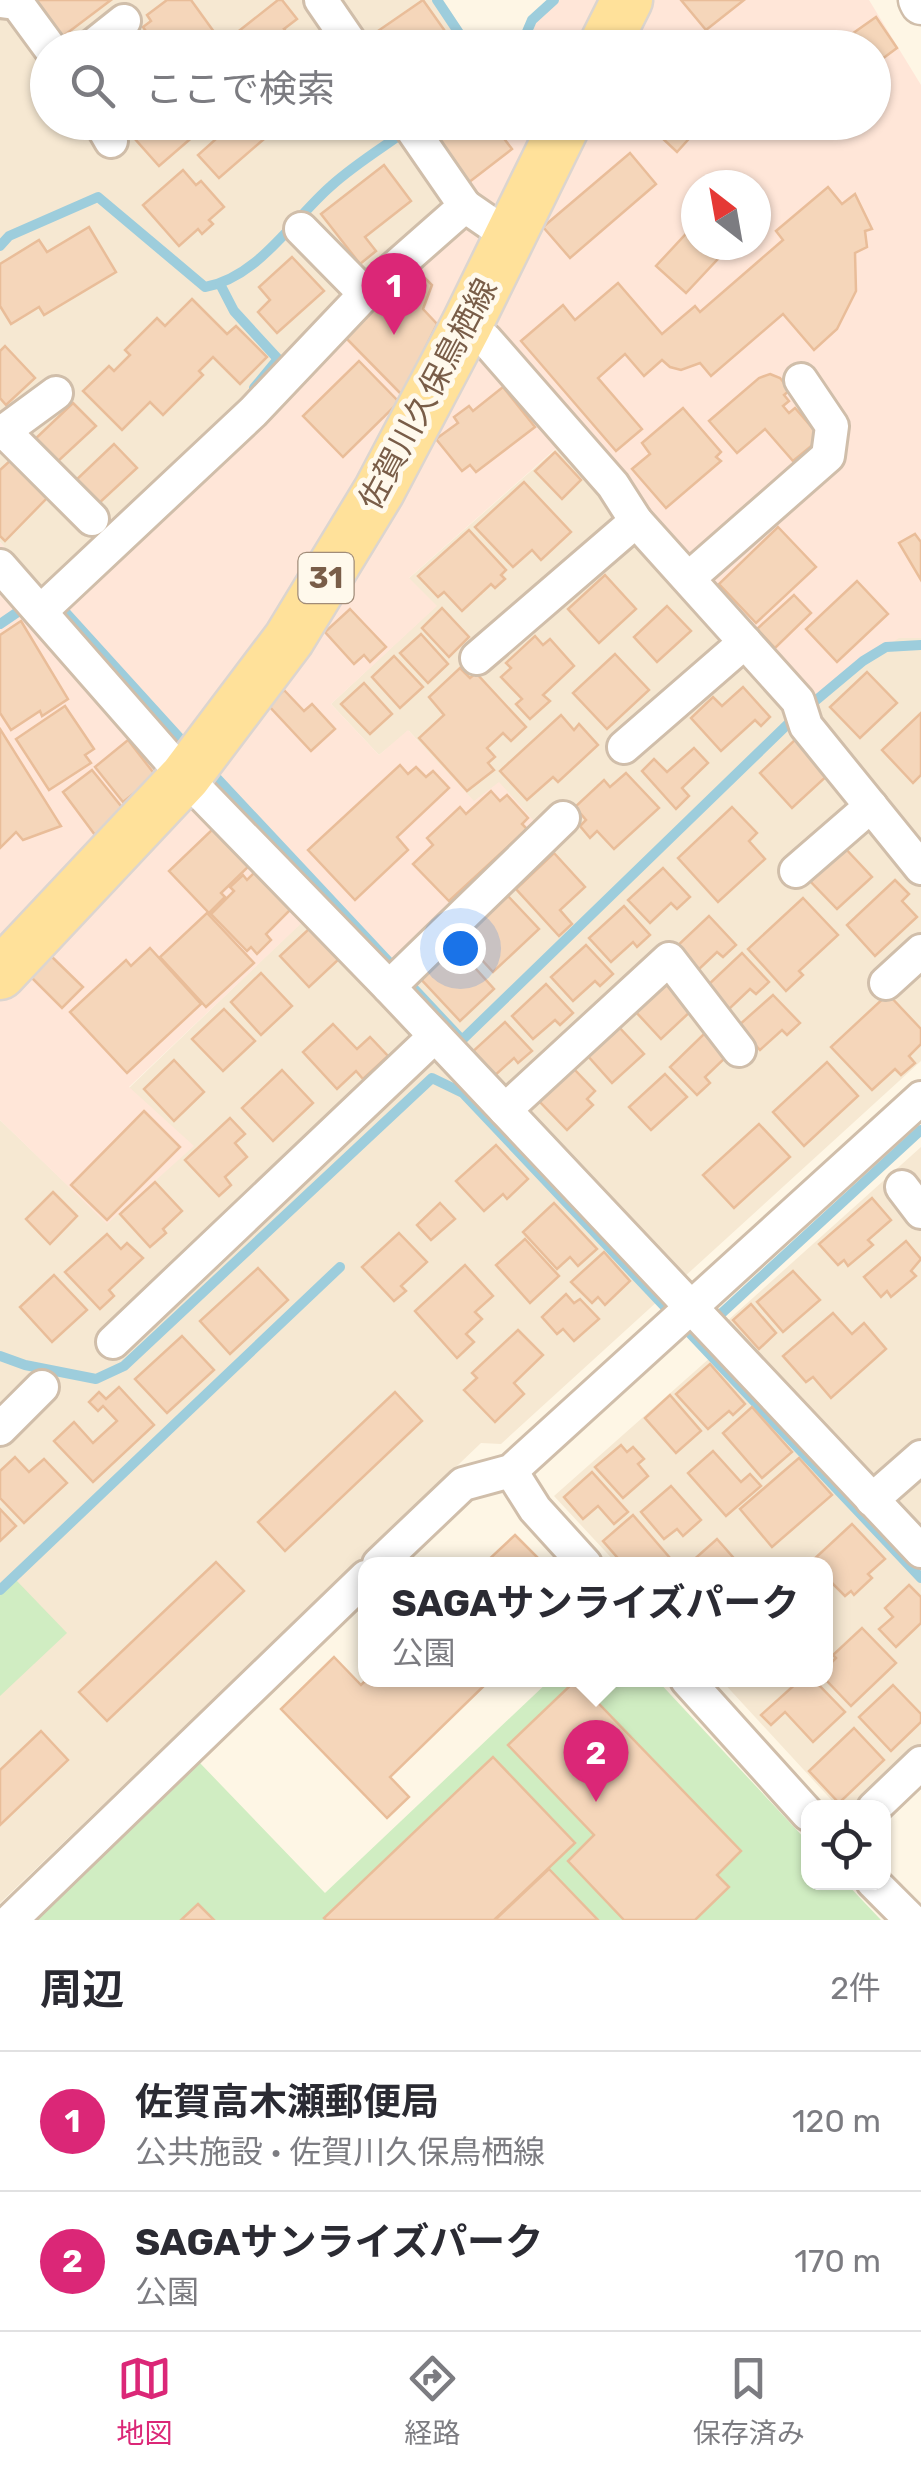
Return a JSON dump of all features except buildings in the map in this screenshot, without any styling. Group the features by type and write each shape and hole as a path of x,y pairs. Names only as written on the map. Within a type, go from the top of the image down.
{"main road":[{"path":"613,30 627,0"},
{"name":"佐賀川久保鳥栖線","path":"0,974 185,777 289,639 379,491 557,140"}],"street":[{"path":"321,0 342,30"},
{"path":"0,2 17,4 36,30"},
{"path":"113,30 124,21"},
{"path":"419,140 465,206 510,237"},
{"path":"465,206 364,294 252,412 29,594 185,777 398,977 436,1036 693,1320 919,1546"},
{"path":"302,229 364,294"},
{"path":"467,324 486,340 612,485 636,521 745,642 921,868"},
{"path":"689,578 828,456 832,426 802,380"},
{"path":"56,392 2,432 92,518"},
{"path":"478,658 636,521"},
{"path":"624,747 745,642"},
{"path":"796,871 871,806"},
{"path":"398,977 563,818"},
{"path":"886,983 921,950"},
{"path":"505,1110 669,958 739,1050"},
{"path":"113,1342 436,1036"},
{"path":"386,1557 463,1484 511,1471 693,1320 921,1098"},
{"path":"0,1429 42,1387"},
{"path":"872,1500 921,1457"},
{"path":"511,1471 534,1509 578,1557"},
{"path":"11,1920 358,1585"},
{"path":"694,1687 801,1806"},
{"path":"883,1800 921,1764"},
{"path":"881,1890 911,1920"}],"shaded area":[{"path":"0,0 443,0 463,30 30,30 30,140 431,140 469,190 57,606 0,542"},
{"path":"558,0 606,0 591,30 533,30 537,20"},
{"path":"650,0 869,0 887,30 635,30"},
{"path":"891,36 921,85 921,638 899,638 808,701 578,429 409,578 437,606 331,704 379,755 408,730 474,801 499,782 543,831 374,986 308,917 129,1087 194,1146 107,1224 0,1120 0,999 192,804 579,140 891,140"},
{"path":"431,140 539,140 405,415 261,659 0,950 0,542 57,605 469,191"},
{"path":"579,429 899,638 921,638 921,1061 501,1444 481,1443 0,1903 0,1120 107,1223 129,1088 308,916 474,802 409,731 379,755 331,704 436,606 408,579"},
{"path":"921,1147 921,1535 725,1323"},
{"path":"720,1349 921,1567 921,1755 872,1800 832,1800 727,1687 833,1687 833,1557 611,1557 554,1496"}],"green space":[{"path":"15,1579 67,1633 0,1696 0,1594"},
{"path":"543,1687 664,1687 801,1834 801,1890 853,1890 881,1920 32,1920 199,1762 325,1893"}],"waterway":[{"path":"437,0 457,30"},
{"path":"528,30 532,20 554,0"},
{"path":"0,246 9,236 98,197 205,287 242,272 258,260 331,186 393,140"},
{"path":"220,284 234,311 278,359 254,388"},
{"path":"58,604 187,746"},
{"path":"0,624 28,605"},
{"path":"211,772 462,1040 790,722 863,661 886,647 921,645"},
{"path":"0,1356 96,1379 124,1366 432,1078 463,1093 921,1578"},
{"path":"711,1323 921,1130"},
{"path":"0,1590 340,1267"}],"place":[{"name":"佐賀高木瀬郵便局","path":"394,335"},
{"name":"SAGAサンライズパーク","path":"596,1802"}]}
